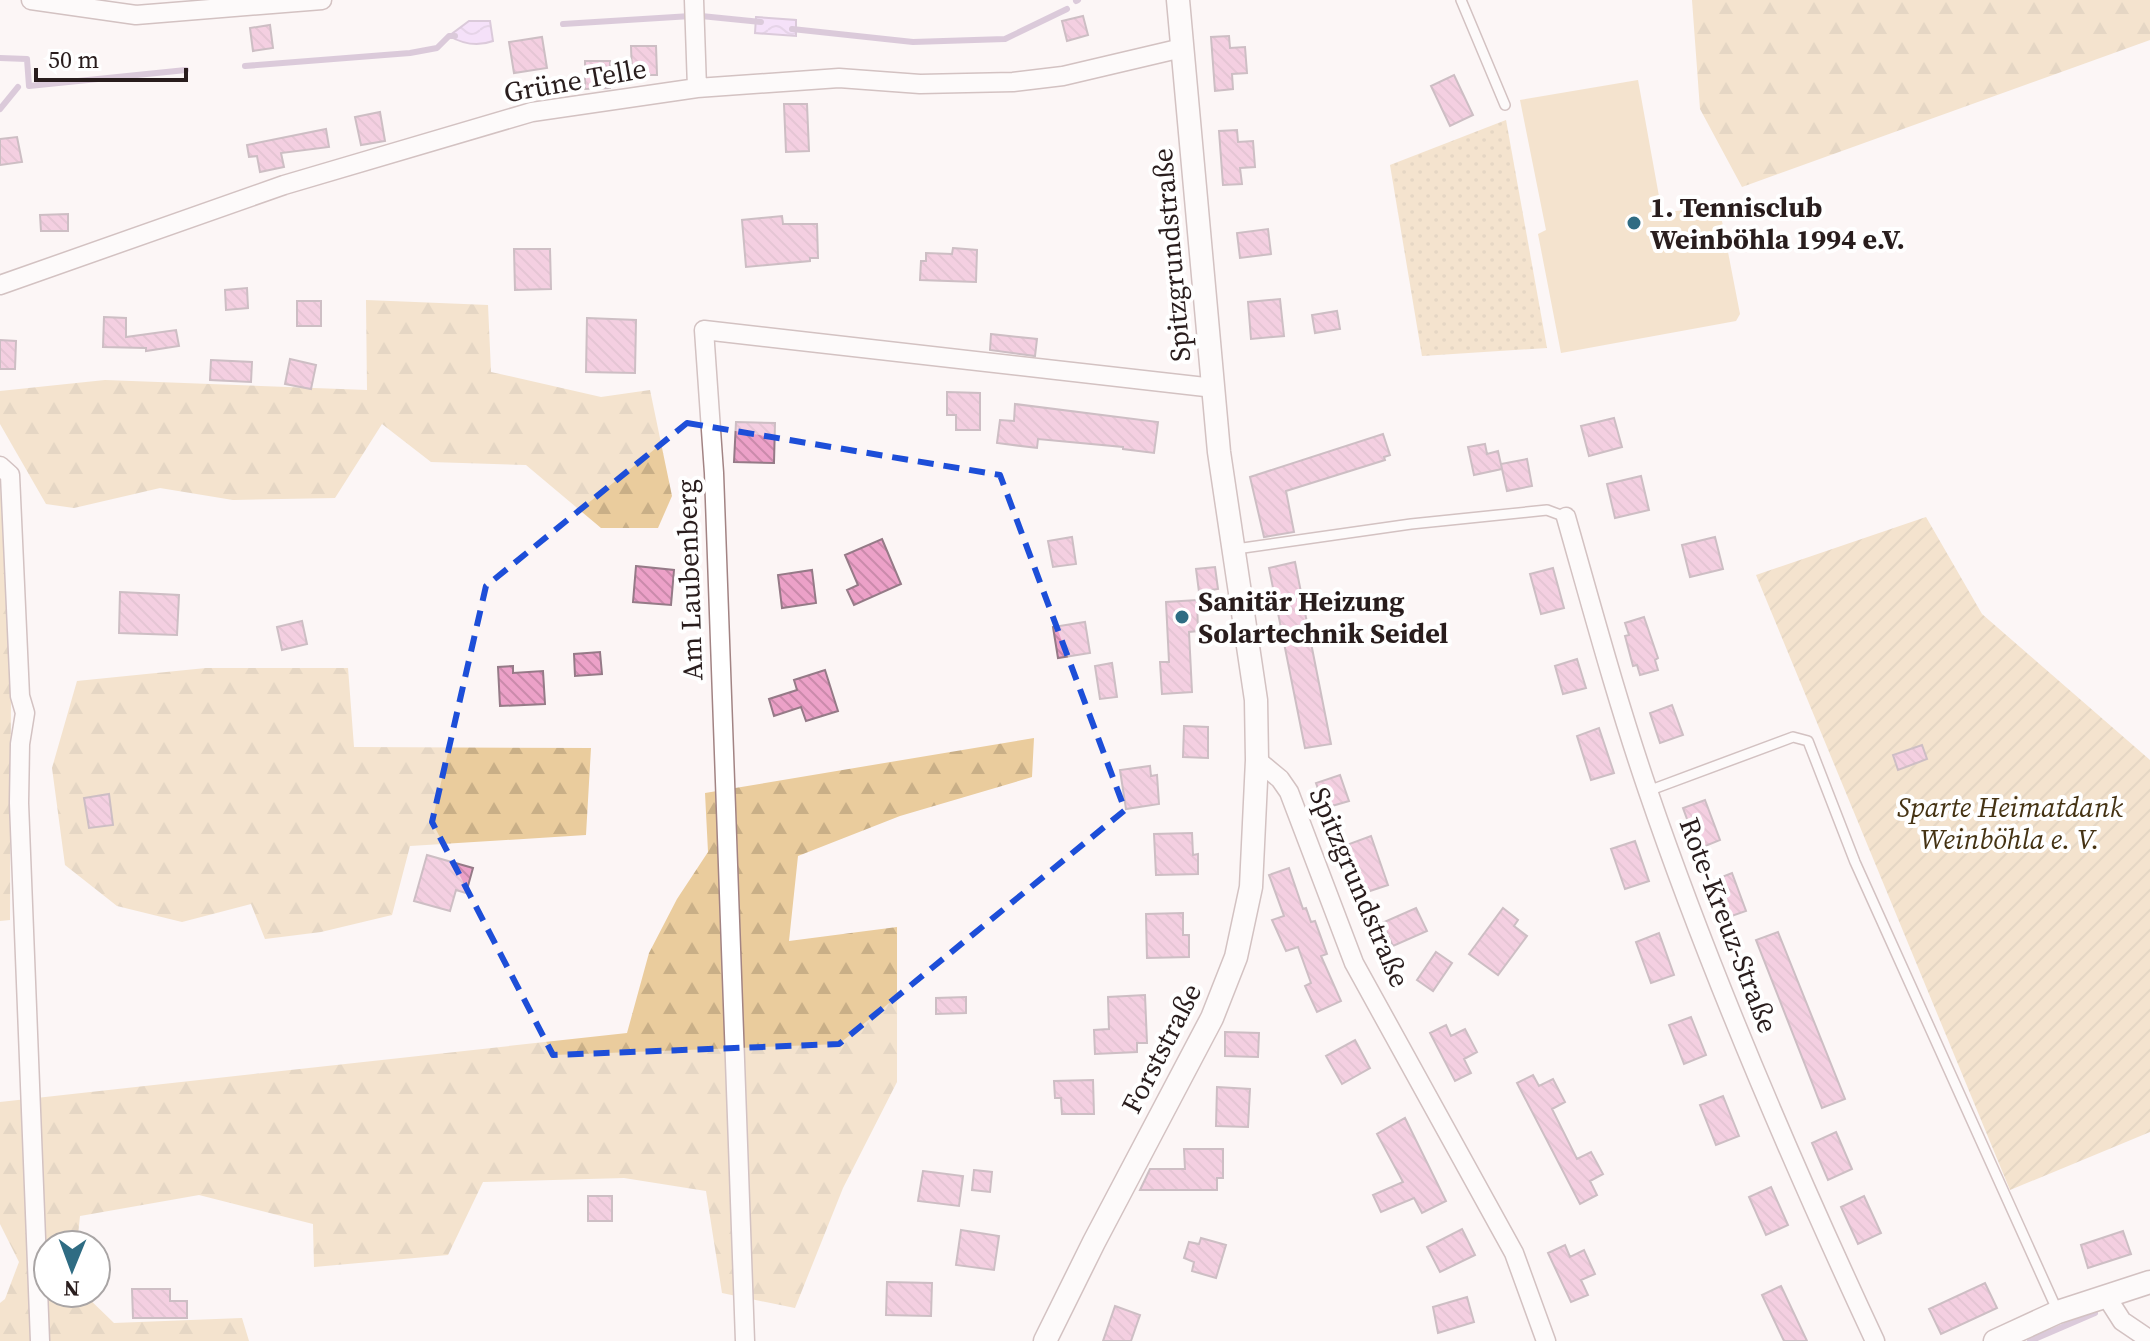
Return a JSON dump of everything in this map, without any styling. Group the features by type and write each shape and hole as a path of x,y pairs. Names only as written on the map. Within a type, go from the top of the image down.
{"street":[{"path":"31,0 136,15 322,0"},
{"path":"694,0 697,88"},
{"name":"Spitzgrundstraße","path":"1178,0 1232,550 1256,700 1257,760 1280,779 1289,792 1354,963 1514,1253 1546,1341"},
{"name":"Grüne Telle","path":"0,285 284,185 532,112 697,88 839,78 920,84 1013,82 1063,76 1182,48"},
{"name":"Am Laubenberg","path":"745,1341 714,473 704,330 1214,388"},
{"path":"0,466 10,475 20,696 25,713 20,744 19,803 40,1341"},
{"name":"Rote-Kreuz-Straße","path":"1566,517 1648,791 1719,982 1801,1184 1875,1341"},
{"name":"Forststraße","path":"1045,1341 1212,1018 1236,957 1251,887 1257,760"},
{"path":"1995,1341 2058,1312 2150,1282"},
{"path":"2106,1296 2122,1321 2150,1340"}],"lane":[{"path":"1461,0 1505,105"},
{"path":"1232,550 1411,524 1547,510 1566,517"},
{"path":"1648,791 1793,737 1808,741 1855,862 2058,1312"}],"highlighted area":[{"path":"687,423 1000,475 1125,810 839,1044 553,1055 432,822 486,586"}],"green space":[{"path":"1692,0 2150,0 2150,40 1742,187 1700,109"},
{"name":"1. Tennisclub Weinböhla 1994 e.V.","path":"1638,80 1662,213 1706,207 1721,216 1740,314 1736,321 1561,353 1538,234 1546,230 1520,100"},
{"path":"1506,120 1547,348 1422,356 1390,165"},
{"path":"366,300 488,305 491,372 601,397 650,390 672,496 658,528 601,528 526,465 431,462 382,424 335,498 233,500 160,488 74,508 46,504 0,424 0,391 105,380 367,390"},
{"path":"0,480 11,692 10,920 0,921"},
{"name":"Sparte Heimatdank Weinböhla e. V.","path":"1926,517 1982,614 2150,760 2150,1132 2010,1190 1756,575"},
{"path":"206,668 348,668 354,747 591,748 586,835 410,846 392,915 321,932 265,939 251,904 182,922 117,906 65,865 52,768 77,681"},
{"path":"1034,738 1032,777 900,816 798,856 789,941 897,927 897,1082 843,1188 795,1308 722,1293 706,1191 624,1178 483,1182 448,1255 314,1267 313,1224 199,1195 80,1216 79,1229 32,1229 32,1309 100,1309 114,1323 242,1318 249,1341 0,1341 0,1303 5,1299 19,1262 0,1224 0,1102 627,1033 649,953 677,899 708,852 705,793"}],"water":[{"path":"756,17 796,20 796,36 755,33"},
{"path":"469,21 490,21 493,41 470,44 449,36"}],"building":[{"path":"1083,16 1088,35 1067,41 1062,21"},
{"path":"270,25 273,48 253,51 250,28"},
{"path":"1229,36 1230,48 1245,47 1247,73 1232,74 1233,89 1215,91 1211,37"},
{"path":"542,37 547,68 514,73 509,42"},
{"path":"631,46 656,46 657,75 632,75"},
{"path":"585,61 610,61 610,88 585,89"},
{"path":"1454,75 1473,115 1450,126 1431,86"},
{"path":"784,104 807,104 809,151 786,152"},
{"path":"380,112 385,141 361,145 355,117"},
{"path":"326,129 329,147 281,153 284,167 260,172 257,156 249,157 247,145"},
{"path":"1237,130 1238,142 1253,141 1255,167 1240,168 1242,184 1223,185 1219,131"},
{"path":"17,137 22,162 0,165 0,139"},
{"path":"68,214 68,231 41,231 40,215"},
{"path":"782,216 783,224 817,224 818,258 746,267 742,220"},
{"path":"1268,229 1271,254 1240,258 1237,233"},
{"path":"953,248 977,250 976,282 920,280 921,261 926,261 926,253 952,254"},
{"path":"514,249 550,249 551,289 515,290"},
{"path":"247,288 248,308 226,310 225,290"},
{"path":"1280,299 1284,336 1251,339 1248,302"},
{"path":"297,301 321,301 321,326 297,326"},
{"path":"1337,311 1340,329 1315,333 1312,315"},
{"path":"104,317 126,318 126,337 176,330 179,346 146,351 146,348 103,347"},
{"path":"587,318 636,320 635,373 586,372"},
{"path":"991,334 1037,339 1035,356 990,350"},
{"path":"0,340 16,341 15,369 0,369"},
{"path":"290,359 316,365 311,389 285,384"},
{"path":"211,360 252,362 251,382 210,380"},
{"path":"947,392 980,393 980,430 956,430 956,415 947,415"},
{"path":"1015,404 1158,422 1154,453 1038,439 1037,448 997,443 1000,420 1014,421"},
{"path":"1614,418 1622,447 1589,456 1581,426"},
{"path":"736,422 775,423 774,463 734,462"},
{"path":"1383,434 1390,455 1384,457 1385,460 1286,491 1294,532 1264,537 1250,477"},
{"path":"1485,444 1487,454 1498,451 1502,469 1474,475 1468,447"},
{"path":"1527,459 1532,486 1507,491 1501,464"},
{"path":"1641,476 1649,510 1615,518 1607,484"},
{"path":"1072,537 1076,564 1053,567 1048,541"},
{"path":"1715,537 1723,569 1690,577 1682,545"},
{"path":"882,539 901,584 854,605 847,590 858,585 845,555"},
{"path":"1295,562 1331,744 1305,748 1269,568"},
{"path":"636,566 674,570 671,605 633,602"},
{"path":"1215,567 1218,589 1199,592 1196,569"},
{"path":"1553,568 1564,608 1541,614 1530,574"},
{"path":"812,570 816,603 782,608 778,575"},
{"path":"120,592 179,595 177,635 119,633"},
{"path":"1197,600 1198,631 1189,632 1192,692 1162,694 1160,662 1169,662 1166,602"},
{"path":"1644,617 1658,658 1655,660 1658,670 1640,675 1637,665 1633,666 1625,623"},
{"path":"302,621 307,644 282,650 277,627"},
{"path":"1085,622 1090,653 1058,658 1053,627"},
{"path":"600,652 602,674 575,676 574,654"},
{"path":"1577,659 1586,688 1563,694 1555,666"},
{"path":"1112,663 1117,697 1100,699 1095,666"},
{"path":"513,666 513,673 543,671 545,704 500,706 498,667"},
{"path":"825,670 838,711 806,721 801,707 774,716 769,699 797,690 794,680"},
{"path":"1672,705 1683,735 1660,743 1650,713"},
{"path":"1184,726 1208,727 1208,758 1183,757"},
{"path":"1599,728 1614,773 1591,780 1577,736"},
{"path":"1922,745 1927,759 1898,770 1893,755"},
{"path":"1150,766 1151,776 1157,775 1159,804 1126,809 1120,770"},
{"path":"1340,775 1349,801 1325,808 1316,783"},
{"path":"109,794 113,825 89,828 84,798"},
{"path":"1705,800 1720,840 1698,849 1683,808"},
{"path":"1192,833 1193,855 1198,854 1198,874 1156,875 1154,834"},
{"path":"1371,836 1388,885 1358,895 1341,847"},
{"path":"1635,841 1649,881 1625,889 1611,849"},
{"path":"427,855 473,868 466,893 456,890 450,911 414,901"},
{"path":"1289,868 1303,909 1306,908 1311,922 1315,921 1327,954 1321,956 1341,1001 1317,1012 1305,986 1311,983 1298,947 1286,951 1272,920 1284,916 1269,875"},
{"path":"1732,873 1746,911 1723,919 1709,882"},
{"path":"1416,908 1427,931 1393,946 1382,923"},
{"path":"1503,908 1518,920 1514,926 1527,936 1498,975 1469,954"},
{"path":"1183,913 1183,935 1189,935 1189,957 1147,958 1146,914"},
{"path":"1778,932 1845,1099 1822,1108 1756,940"},
{"path":"1659,933 1674,975 1651,983 1636,942"},
{"path":"1436,952 1452,963 1433,991 1417,980"},
{"path":"1145,995 1147,1043 1137,1043 1137,1052 1095,1054 1094,1030 1109,1029 1108,997"},
{"path":"966,997 966,1013 936,1014 936,998"},
{"path":"1691,1017 1706,1055 1684,1064 1669,1025"},
{"path":"1446,1025 1451,1036 1465,1029 1477,1052 1464,1059 1471,1073 1455,1081 1430,1033"},
{"path":"1225,1032 1259,1033 1258,1057 1225,1056"},
{"path":"1355,1040 1370,1068 1342,1084 1326,1056"},
{"path":"1533,1075 1539,1086 1553,1079 1565,1102 1552,1109 1577,1159 1591,1152 1603,1174 1590,1181 1597,1195 1580,1204 1517,1083"},
{"path":"1093,1080 1094,1114 1062,1114 1061,1098 1055,1098 1054,1081"},
{"path":"1217,1087 1250,1089 1248,1127 1216,1126"},
{"path":"1723,1096 1739,1136 1716,1145 1700,1105"},
{"path":"1405,1118 1446,1201 1422,1213 1414,1198 1381,1212 1373,1195 1403,1182 1377,1134"},
{"path":"1836,1132 1852,1169 1828,1180 1812,1143"},
{"path":"1184,1149 1223,1149 1223,1178 1217,1178 1217,1190 1140,1190 1150,1169 1185,1169"},
{"path":"974,1170 992,1172 990,1192 972,1190"},
{"path":"923,1171 963,1176 959,1206 918,1201"},
{"path":"1771,1187 1788,1225 1766,1235 1749,1197"},
{"path":"588,1196 612,1196 612,1221 588,1221"},
{"path":"1864,1196 1881,1233 1858,1244 1841,1207"},
{"path":"1462,1229 1475,1255 1440,1272 1427,1247"},
{"path":"961,1230 999,1236 994,1270 956,1265"},
{"path":"2123,1231 2131,1254 2088,1268 2081,1245"},
{"path":"1201,1238 1226,1245 1216,1278 1192,1271 1194,1262 1184,1258 1189,1242 1199,1244"},
{"path":"1565,1245 1570,1257 1584,1250 1595,1274 1581,1280 1588,1295 1571,1302 1548,1253"},
{"path":"887,1282 932,1283 931,1316 886,1315"},
{"path":"1985,1283 1997,1308 1941,1334 1929,1309"},
{"path":"1781,1286 1807,1341 1784,1341 1762,1295"},
{"path":"132,1289 170,1289 170,1301 187,1301 187,1318 133,1318"},
{"path":"1467,1297 1474,1322 1438,1333 1433,1307"},
{"path":"1115,1306 1140,1315 1131,1341 1103,1341"}],"waterway":[{"path":"792,29 913,42 1005,39 1067,9"},
{"path":"563,24 691,16"},
{"path":"701,16 761,22"},
{"path":"245,66 410,53 437,48 449,36 455,36"},
{"path":"0,58 27,59 29,86 186,70"},
{"path":"0,109 18,87"},
{"path":"2030,1341 2095,1313"}],"place":[{"name":"1. Tennisclub Weinböhla 1994 e.V.","path":"1634,223"},
{"name":"Sanitär Heizung Solartechnik Seidel","path":"1182,617"}]}
